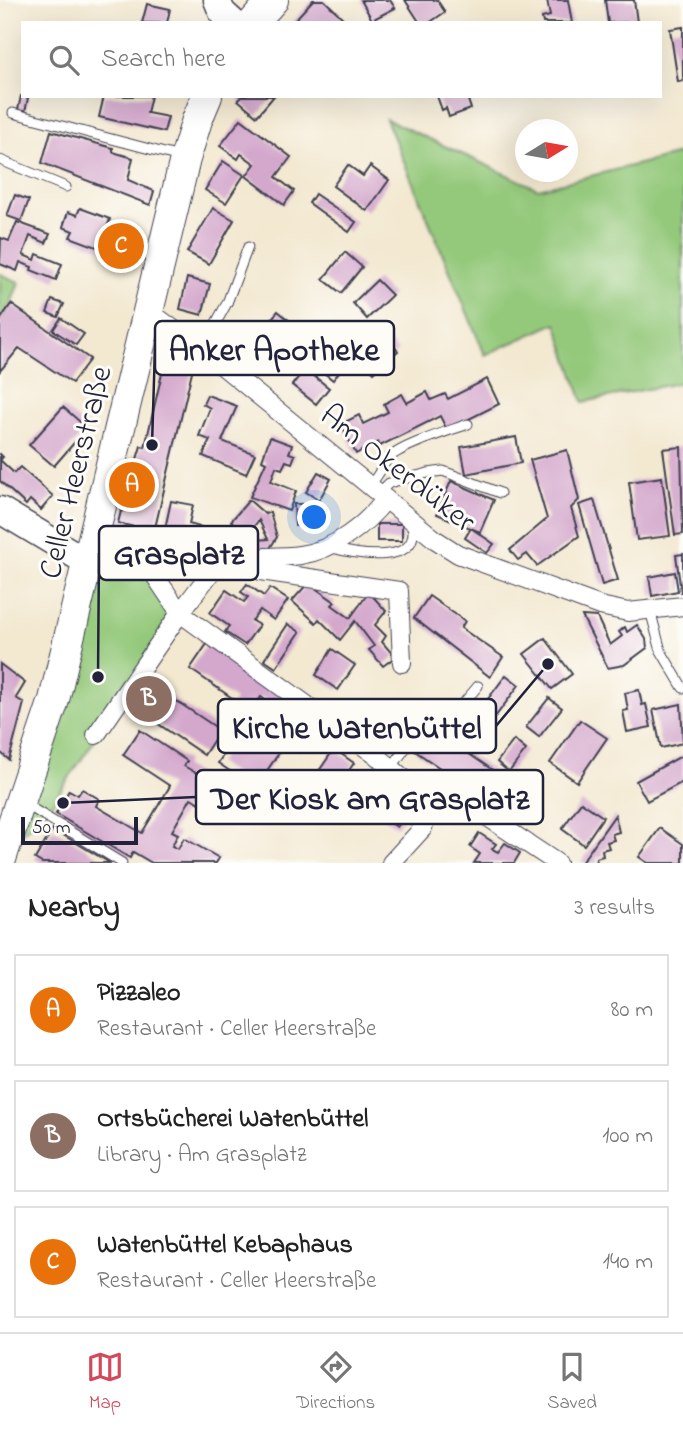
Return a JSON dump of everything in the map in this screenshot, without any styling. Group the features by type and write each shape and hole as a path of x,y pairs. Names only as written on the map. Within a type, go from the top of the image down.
{"main road":[{"path":"217,0 222,12 232,21"},
{"name":"Celler Heerstraße","path":"0,862 54,700 185,159 206,98"},
{"path":"3,512 89,554"}],"street":[{"name":"Am Okerdüker","path":"150,312 436,540 458,554 600,606 628,611 683,606"},
{"path":"96,735 180,613 225,561 302,554 327,546 370,519 378,492"},
{"path":"139,552 180,613 285,687 422,794 428,808 423,828 391,863"},
{"path":"89,554 139,552 225,561 261,571 399,591 402,663"},
{"path":"428,808 477,810 557,863"}],"lane":[{"path":"13,113 185,159"},
{"path":"0,160 66,187"},
{"path":"201,350 227,303 248,247"},
{"path":"378,492 378,477 387,460 397,451 468,424"},
{"path":"378,492 390,483 443,471 500,493"},
{"path":"327,546 368,554 393,553 411,542 414,534 408,516"},
{"path":"650,610 661,651 683,688"},
{"path":"391,768 421,727 456,712 478,686"},
{"path":"22,802 122,863"}],"green space":[{"path":"386,119 515,178 515,182 523,182 538,189 578,182 578,179 683,153 683,382 583,402 556,323 485,355"},
{"path":"0,274 19,282 11,304 0,320"},
{"path":"91,546 139,552 180,613 48,809 4,850"}],"building":[{"path":"313,0 324,0 346,21 294,21"},
{"path":"361,0 390,0 395,8 372,20"},
{"path":"405,0 437,0 445,12 432,21 419,21"},
{"path":"547,0 568,0 572,21 543,21 542,18 550,16"},
{"path":"605,0 634,0 637,21 608,21"},
{"path":"147,4 170,9 167,21 143,21"},
{"path":"683,27 683,81 678,82 670,29"},
{"path":"21,96 28,98 25,112 18,110"},
{"path":"104,98 151,98 147,113 168,117 164,132 99,117"},
{"path":"240,98 272,98 257,116 238,100"},
{"path":"438,98 472,98 468,100 471,109 449,117 446,108 442,110"},
{"path":"241,119 291,157 276,177 294,191 284,205 246,176 255,164 241,154 238,159 220,146"},
{"path":"51,131 113,148 113,152 133,158 128,180 154,191 150,205 42,163"},
{"path":"223,161 244,175 226,203 205,190"},
{"path":"348,165 363,176 370,166 389,180 367,211 333,186"},
{"path":"315,194 356,222 349,232 309,203"},
{"path":"15,195 29,200 21,221 7,216"},
{"path":"80,208 110,219 105,233 120,239 125,226 137,231 126,258 70,237 73,231 63,227 68,212 77,215"},
{"path":"213,208 234,220 209,264 187,252"},
{"path":"17,222 50,234 46,243 30,236 23,255 35,260 37,254 62,264 56,280 31,270 32,267 20,262 17,271 0,264 1,238 9,241"},
{"path":"345,252 362,267 341,293 323,279"},
{"path":"187,278 210,284 202,315 180,309"},
{"path":"377,280 392,295 367,319 353,303"},
{"path":"52,300 64,304 58,317 47,313"},
{"path":"11,304 90,359 72,383 19,348 0,371 0,320"},
{"path":"278,311 298,328 284,346 263,329"},
{"path":"61,318 84,334 76,345 53,330"},
{"path":"382,333 398,351 374,372 356,351"},
{"path":"327,349 345,364 333,380 314,365"},
{"path":"166,356 194,363 154,532 118,523 129,490 125,490 128,478 131,479 141,446 145,447"},
{"path":"305,369 329,388 316,404 292,385"},
{"path":"487,379 499,404 447,430 440,416 380,446 378,442 356,454 341,424 359,415 363,424 388,412 384,404 402,394 407,403 427,392 431,400 445,394 448,399"},
{"path":"207,395 237,406 222,441 255,454 246,474 203,456 210,440 199,436 210,408 203,404"},
{"path":"63,407 87,428 54,466 29,445"},
{"path":"270,437 292,445 289,453 295,455 292,463 286,461 282,469 276,467 271,481 296,491 289,511 250,497 266,462 262,460"},
{"path":"516,437 521,463 466,474 461,447"},
{"path":"681,447 683,534 675,535 663,449"},
{"path":"567,450 579,500 571,508 579,536 537,566 527,554 518,560 510,550 547,519 530,460"},
{"path":"0,460 14,473 20,467 53,496 41,510 30,500 26,505 0,481"},
{"path":"318,472 331,479 319,500 306,492"},
{"path":"662,477 670,536 637,540 629,482"},
{"path":"451,481 494,500 480,532 437,514"},
{"path":"249,500 265,514 270,512 277,537 270,548 244,551 243,541 268,539 259,520 247,535 231,521"},
{"path":"594,500 618,580 602,585 579,505"},
{"path":"171,501 193,505 189,524 221,533 216,551 179,537 178,541 163,538"},
{"path":"294,504 311,504 312,525 295,526"},
{"path":"377,524 402,524 402,541 377,541"},
{"path":"471,528 494,544 487,553 465,538"},
{"path":"683,554 683,592 681,592 676,555"},
{"path":"675,572 678,591 652,596 649,577"},
{"path":"308,583 335,602 332,605 350,618 369,592 386,611 375,625 386,636 382,642 395,657 383,666 369,650 374,646 355,621 340,640 319,619 316,623 292,601"},
{"path":"247,584 264,596 270,588 288,600 274,620 260,610 252,621 259,625 245,645 225,632 229,626 210,613 226,590 244,602 248,597 241,592"},
{"path":"429,596 465,621 461,628 503,657 490,677 414,618"},
{"path":"582,616 597,617 610,645 622,636 619,632 625,627 627,632 637,625 646,639 647,648 624,665 608,668"},
{"path":"288,624 300,632 276,668 264,660"},
{"path":"545,638 572,674 552,689 524,654"},
{"path":"207,644 299,707 291,719 261,697 234,737 217,727 235,700 190,669"},
{"path":"332,649 355,665 338,690 316,675"},
{"path":"0,664 25,683 16,698 24,703 9,760 0,752"},
{"path":"506,675 519,685 495,717 482,707"},
{"path":"142,678 220,730 204,755 126,702"},
{"path":"639,690 642,705 646,704 651,727 627,732 623,711 628,710 625,693"},
{"path":"549,698 562,708 539,737 526,727"},
{"path":"681,704 683,743 661,748 653,710"},
{"path":"253,711 290,737 255,788 218,763"},
{"path":"580,720 607,738 577,782 550,763"},
{"path":"431,728 494,771 478,794 415,751"},
{"path":"140,730 187,761 184,766 239,798 227,819 191,798 172,831 178,834 172,846 178,849 184,838 219,858 216,863 152,863 133,852 130,858 56,814 69,790 78,795 82,789 99,799 96,806 142,833 170,786 123,755"},
{"path":"514,740 526,750 509,772 497,762"},
{"path":"334,749 354,763 326,804 306,790"},
{"path":"683,755 683,782 647,801 636,781"},
{"path":"375,779 412,805 397,827 360,801"},
{"path":"581,802 603,817 584,845 562,829"},
{"path":"615,815 619,832 612,834 614,840 607,842 609,848 602,850 603,856 596,858 597,863 581,863"},
{"path":"660,828 683,844 683,863 648,863 639,857"},
{"path":"53,829 110,863 42,863 35,859"},
{"path":"479,833 496,844 492,849 498,852 505,843 520,853 514,863 474,863 480,854 470,847"}],"place":[{"name":"Watenbüttel Kebaphaus","path":"121,246"},
{"name":"Anker Apotheke","path":"152,445"},
{"name":"Pizzaleo","path":"132,485"},
{"name":"Kirche Watenbüttel","path":"548,664"},
{"name":"Grasplatz","path":"98,677"},
{"name":"Ortsbücherei Watenbüttel","path":"149,699"},
{"name":"Der Kiosk am Grasplatz","path":"63,803"}]}
